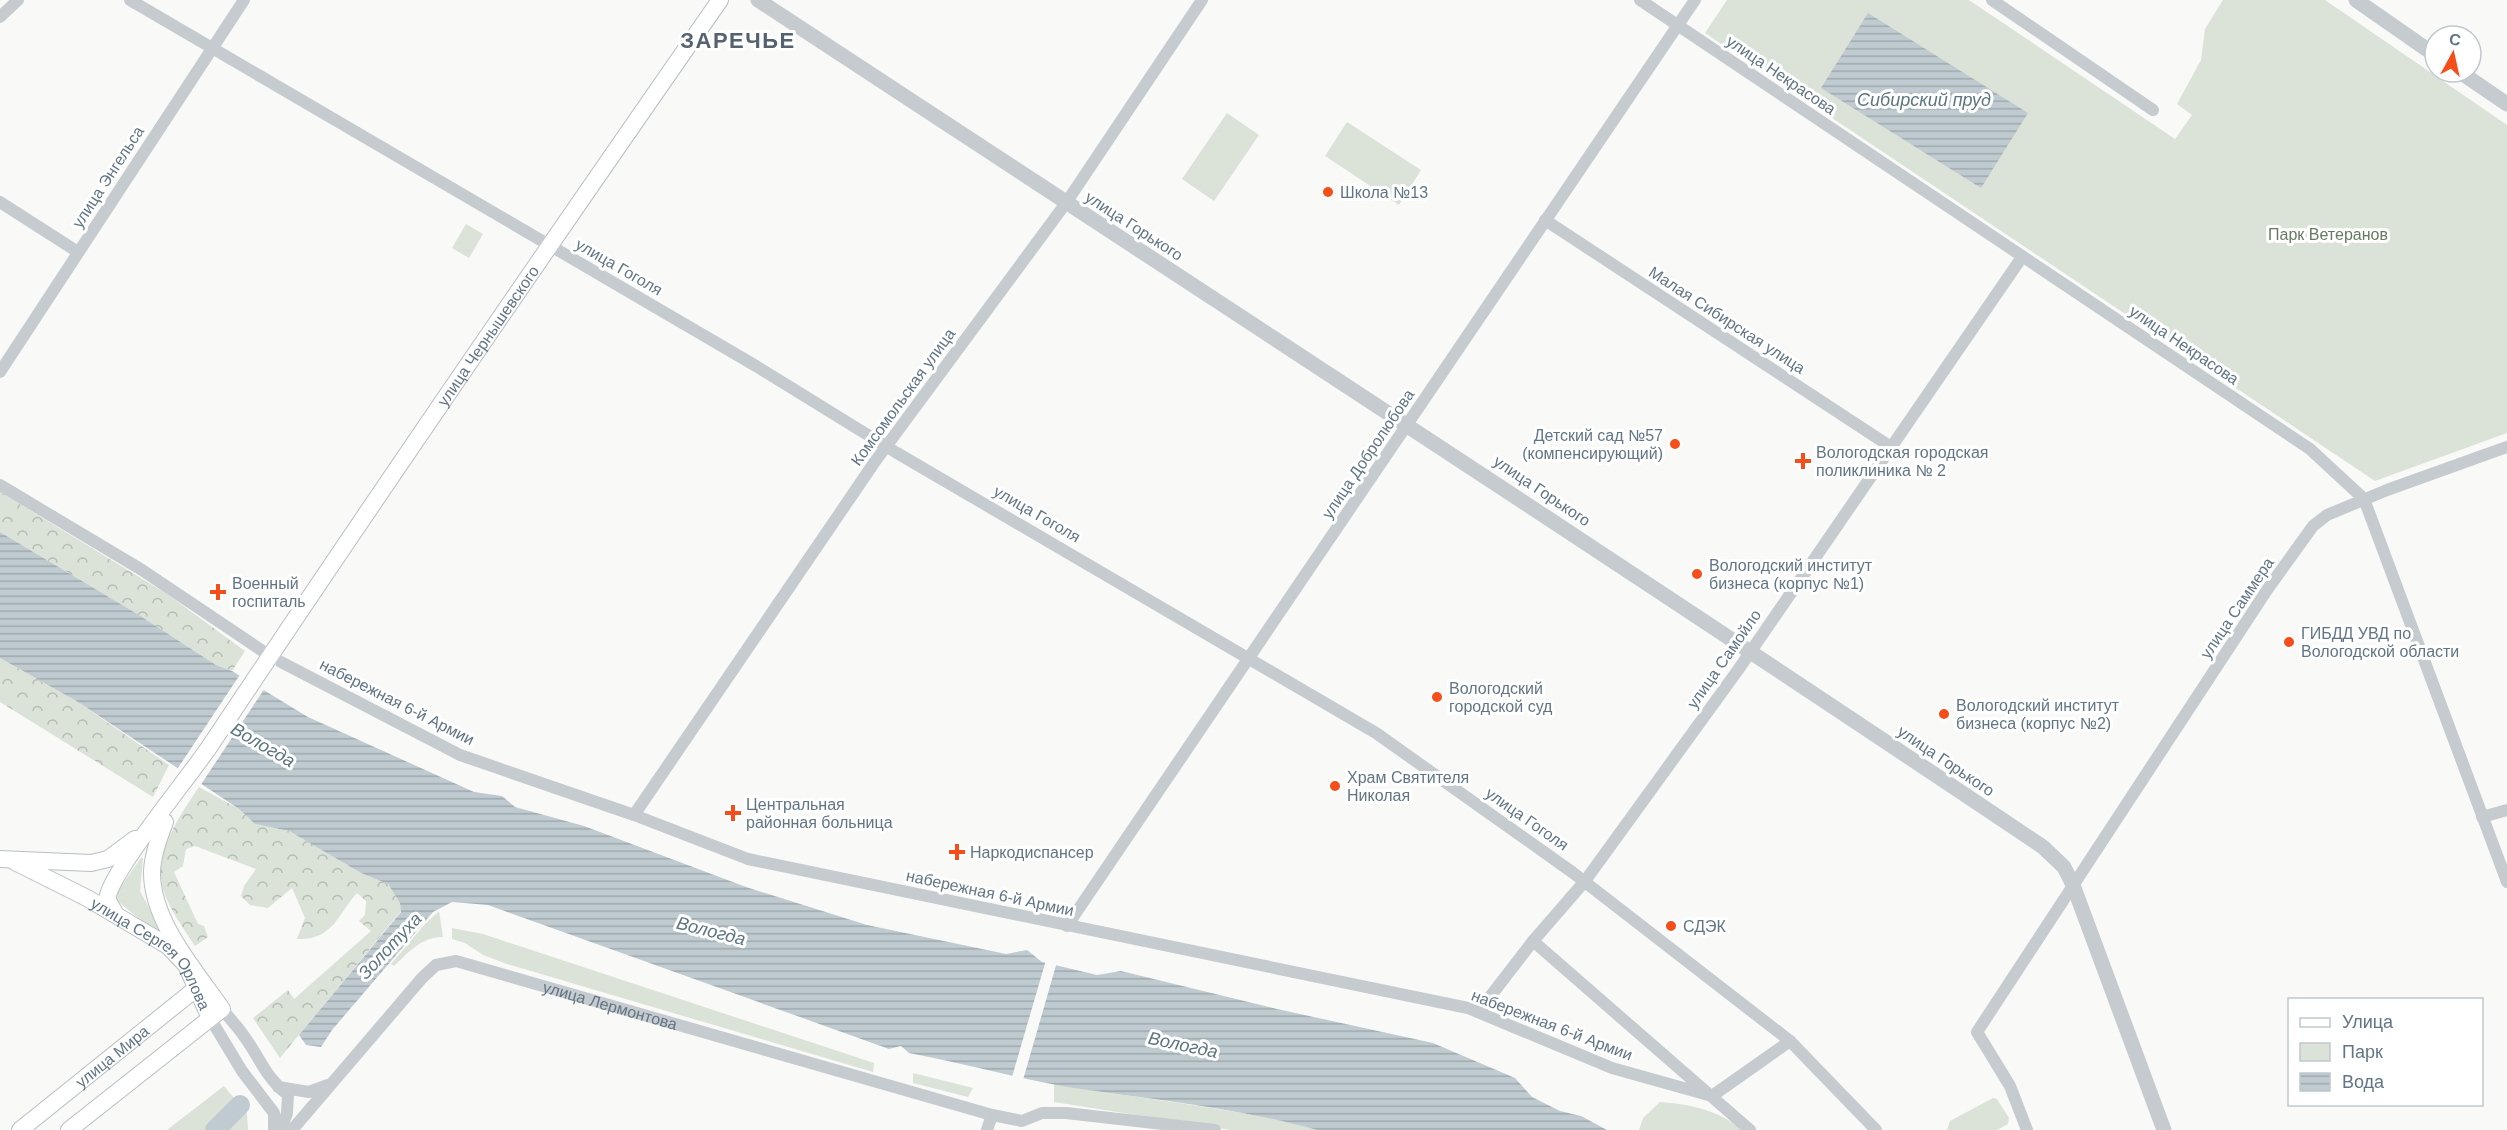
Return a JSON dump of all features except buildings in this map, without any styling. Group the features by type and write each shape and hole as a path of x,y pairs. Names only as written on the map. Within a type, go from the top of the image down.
{"main road":[{"name":"улица Чернышевского","path":"188,779 269,655 720,0"},
{"path":"106,899 115,878 188,779"},
{"path":"87,898 106,899 123,882 165,822 188,779"},
{"path":"7,861 76,864 108,859 139,834 171,801"},
{"path":"165,822 153,863 154,888 165,919 187,957"},
{"name":"улица Сергея Орлова","path":"7,861 87,898 168,946 186,966 216,1013"},
{"path":"106,899 116,915"},
{"path":"168,946 187,957"},
{"name":"улица Сергея Орлова","path":"187,957 200,986"},
{"name":"улица Мира","path":"21,1130 200,986"},
{"name":"улица Мира","path":"69,1130 216,1013"}],"street":[{"path":"0,17 18,0"},
{"name":"улица Гоголя","path":"130,0 756,366 887,447 1376,733 1585,881 1790,1041 1876,1130"},
{"name":"улица Энгельса","path":"0,372 244,0"},
{"name":"улица Горького","path":"758,0 1409,425 2043,847 2064,867 2073,885 2164,1130"},
{"name":"Комсомольская улица","path":"634,815 887,447 1066,203 1202,0"},
{"name":"улица Некрасова","path":"1640,0 2310,449 2364,499 2507,882"},
{"name":"улица Добролюбова","path":"1067,926 1409,425 1695,0"},
{"path":"1992,0 2153,110"},
{"path":"2356,0 2423,47"},
{"path":"2478,84 2507,104"},
{"path":"0,202 78,252"},
{"name":"Малая Сибирская улица","path":"1545,220 1891,447"},
{"name":"улица Самойло","path":"1479,1011 1533,940 1585,881 1750,652 2022,257"},
{"name":"улица Саммера","path":"2027,1130 2010,1086 1977,1032 2267,590 2313,526 2326,515 2507,447"},
{"name":"набережная 6-й Армии","path":"0,485 142,570 269,655 460,755 634,815 748,859 1479,1011 1612,1068 1712,1096"},
{"path":"2482,818 2507,810"},
{"name":"улица Сергея Орлова","path":"0,852 7,861"},
{"name":"набережная 6-й Армии","path":"1533,940 1750,1130"},
{"name":"улица Лермонтова","path":"292,1130 413,988 436,965 456,961 939,1099 1021,1125"},
{"name":"улица Сергея Орлова","path":"216,1013 247,1040 256,1059 277,1086 288,1095 288,1109"},
{"name":"улица Сергея Орлова","path":"216,1013 242,1071 274,1113 274,1130"},
{"path":"1712,1096 1790,1041"},
{"path":"263,1099 277,1097 277,1086 309,1092 331,1084"},
{"path":"263,1099 288,1109 309,1110"},
{"path":"281,1130 288,1109"},
{"path":"1021,1125 1042,1113 1066,1113 1215,1130"},
{"path":"987,1130 992,1115"}],"green space":[{"name":"Парк Ветеранов","path":"1727,0 1969,0 2175,139 2192,115 2177,104 2201,60 2205,29 2223,0 2325,0 2423,67 2423,84 2447,84 2507,125 2507,433 2375,481 1705,33"},
{"path":"1227,113 1259,135 1214,201 1182,179"},
{"path":"1347,122 1421,170 1399,205 1325,156"},
{"path":"466,224 483,234 469,258 452,248"},
{"path":"0,492 167,594 245,651 232,671 216,665 139,615 0,532"},
{"path":"0,658 78,702 169,765 153,797 0,702"},
{"path":"199,787 239,809 255,824 289,831 361,873 388,884 400,903 401,911 280,1058 253,1018 288,990 294,999 371,931 359,921 365,915 366,901 357,893 326,931 318,936 297,939 305,918 292,888 268,908 250,905 241,896 244,886 256,869 195,846 186,849 183,866 174,872 198,924 204,926 208,937 195,946 169,904 161,876 162,862 170,835"},
{"path":"143,858 140,891 159,926 161,936 116,900 115,895"},
{"path":"439,911 443,937 422,942 394,966 391,964 425,924"},
{"path":"452,928 483,934 874,1063 873,1072 507,964 452,939"},
{"path":"913,1073 973,1088 968,1097 913,1083"},
{"path":"1054,1084 1219,1109 1317,1130 1231,1130 1054,1102"},
{"path":"224,1086 247,1114 248,1130 167,1130"},
{"path":"1993,1098 1997,1099 2009,1118 2008,1124 1997,1130 1947,1130 1950,1121"},
{"path":"1660,1102 1703,1109 1724,1117 1742,1130 1639,1130 1643,1118"}],"water":[{"name":"Сибирский пруд","path":"1868,13 2028,113 1981,188 1821,88"},
{"name":"Вологда","path":"0,532 139,615 216,665 232,671 308,717 474,792 502,796 515,807 584,826 746,887 867,925 1006,954 1027,950 1042,962 1097,975 1121,971 1277,1009 1433,1043 1515,1078 1532,1097 1560,1111 1581,1116 1607,1130 1317,1130 1227,1110 1053,1084 909,1053 901,1046 889,1049 488,905 452,902 433,912 332,1030 321,1047 306,1045 299,1035 401,912 400,903 388,884 361,873 289,831 255,824 239,809 78,702 0,658"}],"pier":[{"path":"241,673 265,688 200,786 176,771"},
{"path":"1046,960 1057,962 1023,1080 1012,1077"}],"waterway":[{"name":"Золотуха","path":"215,1130 240,1105"}],"place":[{"name":"Школа №13","path":"1328,192"},
{"name":"Детский сад №57 (компенсирующий)","path":"1675,444"},
{"name":"Вологодская городская поликлиника № 2","path":"1803,461"},
{"name":"Вологодский институт бизнеса (корпус №1)","path":"1697,574"},
{"name":"Военный госпиталь","path":"218,592"},
{"name":"ГИБДД УВД по Вологодской области","path":"2289,642"},
{"name":"Вологодский городской суд","path":"1437,697"},
{"name":"Вологодский институт бизнеса (корпус №2)","path":"1944,714"},
{"name":"Храм Святителя Николая","path":"1335,786"},
{"name":"Центральная районная больница","path":"733,813"},
{"name":"Наркодиспансер","path":"957,852"},
{"name":"СДЭК","path":"1671,926"}],"district":[{"name":"ЗАРЕЧЬЕ","path":"738,40"}]}
